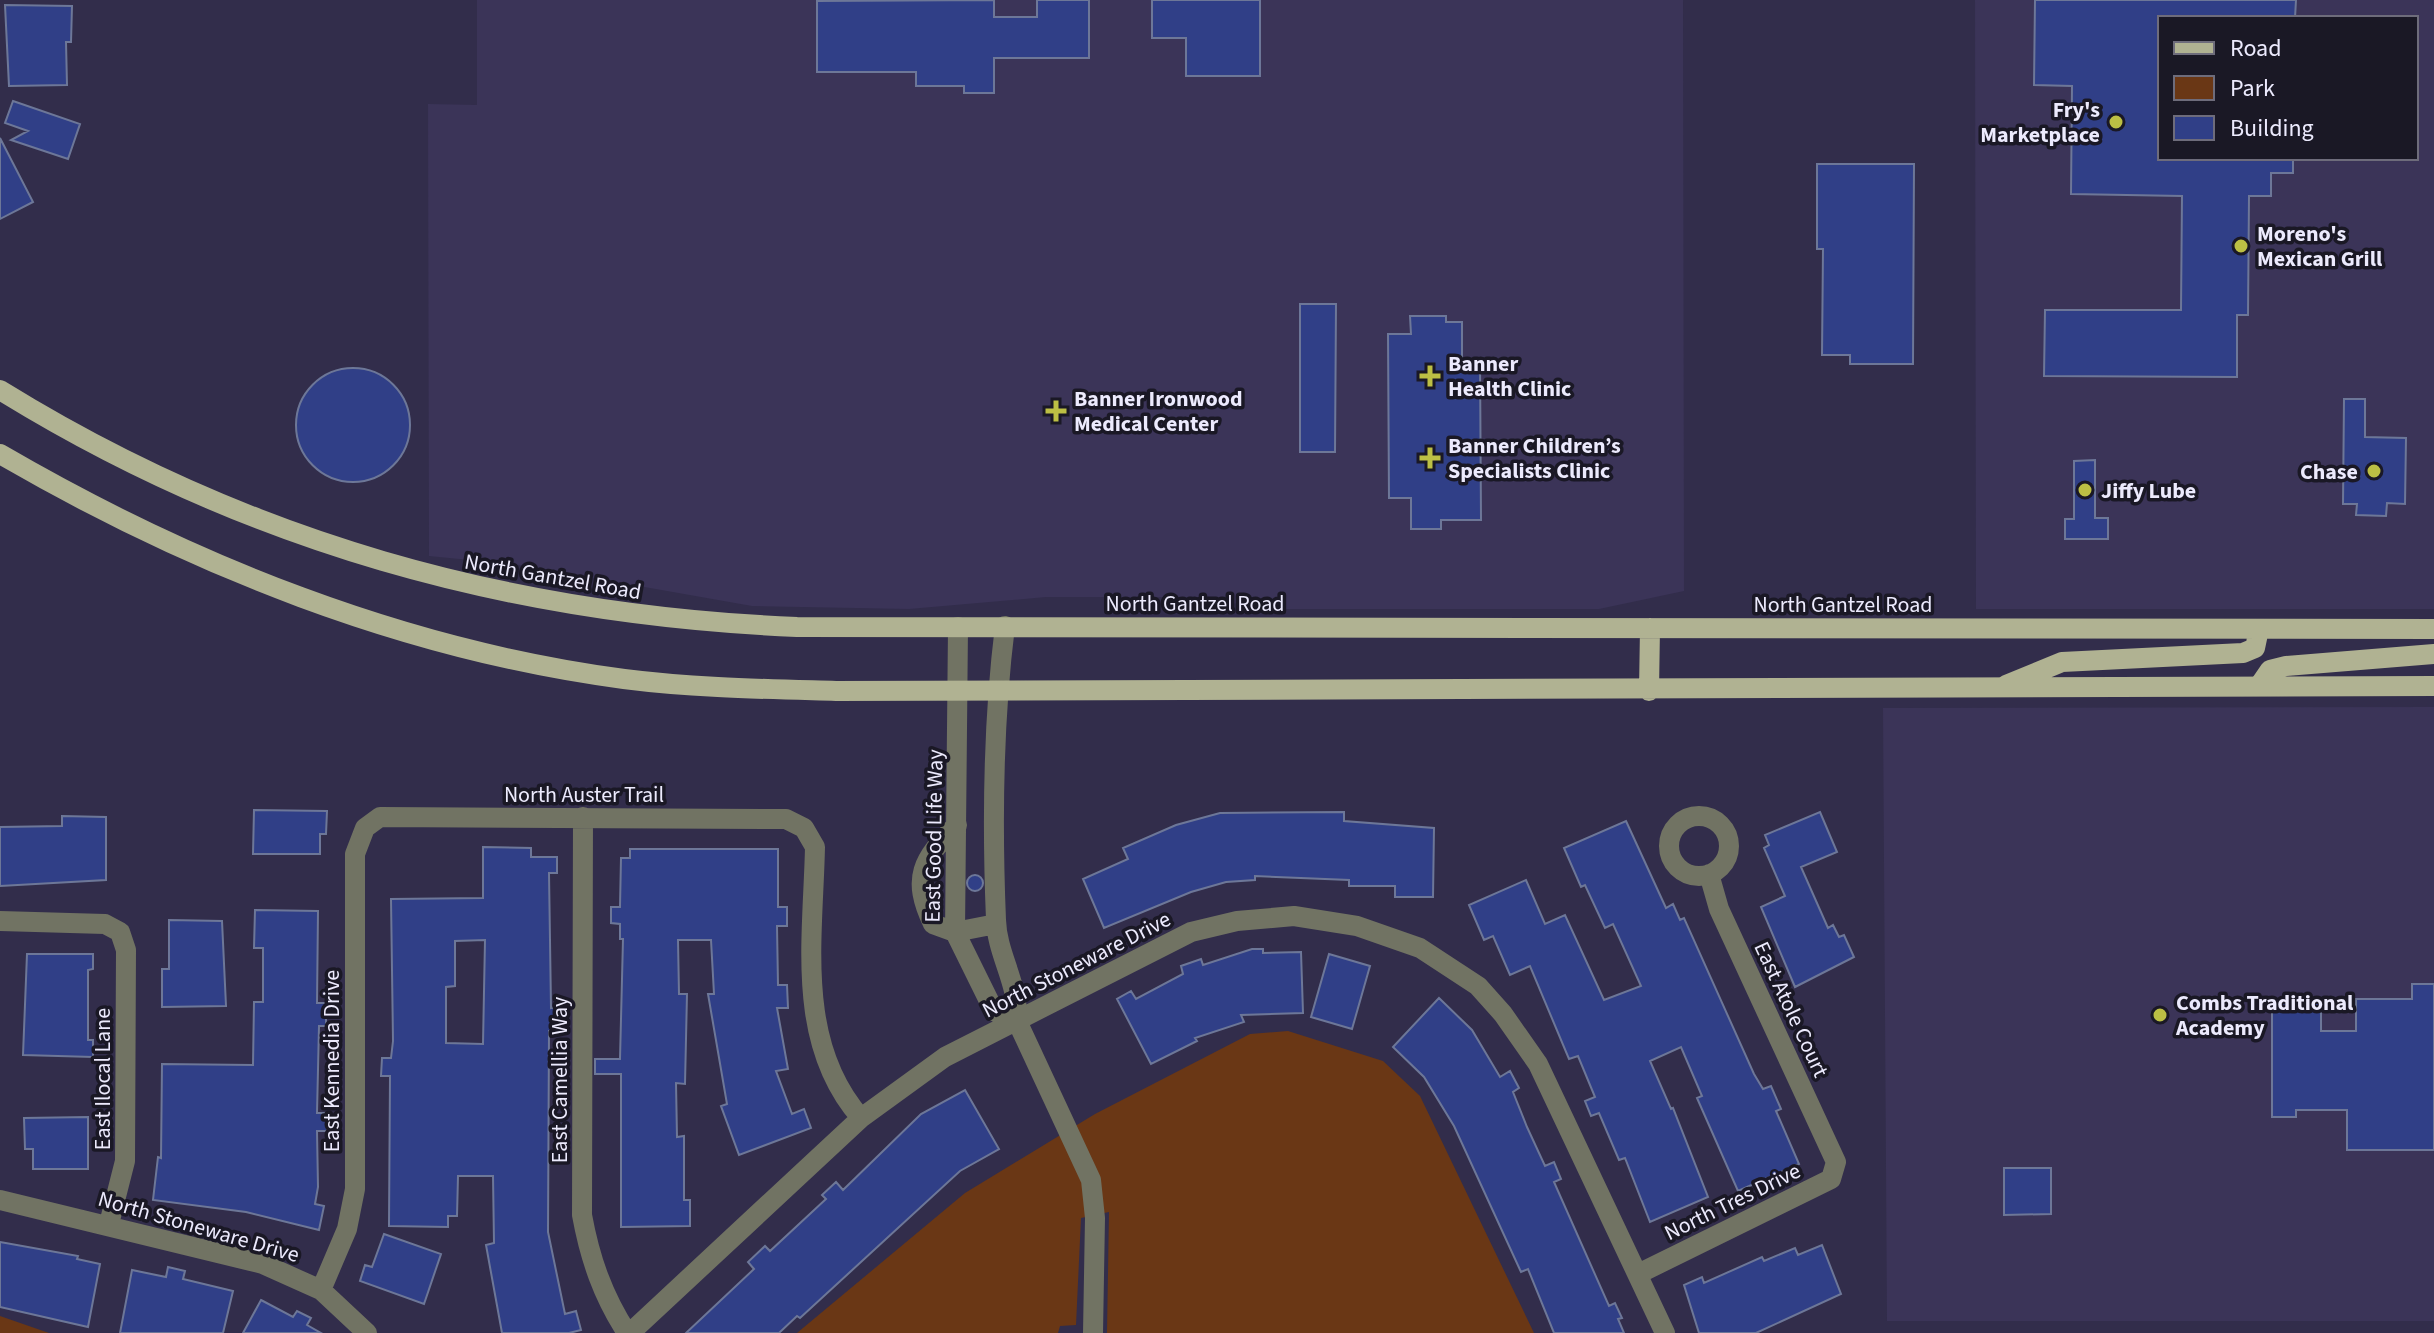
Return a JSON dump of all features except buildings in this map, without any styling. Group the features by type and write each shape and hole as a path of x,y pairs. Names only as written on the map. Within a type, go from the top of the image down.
{"main road":[{"name":"North Gantzel Road","path":"0,390 110,453 221,505 315,541 453,583 580,608 707,623 958,627 2434,629"},
{"path":"0,454 141,532 261,583 405,630 482,650 594,674 680,685 768,690 959,691 1995,690 2434,686"},
{"path":"1649,691 1650,628"},
{"path":"1995,690 2062,662 2243,653 2255,648 2259,629"},
{"path":"2259,686 2270,670 2286,666 2396,660 2434,654"}],"street":[{"name":"East Good Life Way","path":"1005,626 997,691 996,924 1018,997 1017,1021 1091,1180 1095,1218 1093,1333"},
{"name":"East Good Life Way","path":"958,627 955,932 994,1011 1017,1021"},
{"name":"North Auster Trail","path":"365,828 380,817 786,819 804,828 815,847 812,1000 816,1033 842,1096 861,1118"},
{"name":"East Camellia Way","path":"583,817 582,1215 590,1255 607,1302 629,1333"},
{"path":"957,825 935,846 924,865 921,879 923,903 933,924 955,932 996,924"},
{"name":"East Kennedia Drive","path":"321,1290 347,1229 355,1189 355,854 365,828"},
{"name":"East Atole Court","path":"1709,874 1719,909 1836,1162"},
{"name":"North Stoneware Drive","path":"629,1333 861,1118 945,1057 1162,944 1191,932 1266,917 1320,917 1399,939 1450,964 1469,979 1519,1035 1538,1064 1665,1333"},
{"name":"East Ilocal Lane","path":"0,921 105,924 120,932 126,950 127,1120 125,1161 109,1224"},
{"name":"North Tres Drive","path":"1638,1274 1831,1179 1836,1162"},
{"name":"North Stoneware Drive","path":"0,1200 109,1224 263,1264 321,1290 367,1333"}],"shaded area":[{"name":"Banner Ironwood Medical Center","path":"477,0 1683,0 1684,591 1599,609 1277,609 1185,597 1046,597 909,609 752,606 520,565 429,556 428,104 477,105"},
{"path":"1975,0 2434,0 2434,609 1976,609"},
{"name":"Combs Traditional Academy","path":"2434,707 2434,1321 1887,1321 1883,708"}],"green space":[{"path":"1288,1031 1383,1061 1420,1096 1534,1333 1107,1333 1109,1212 1081,1218 1076,1325 1060,1326 1058,1333 797,1333 965,1193 1095,1114 1250,1034"},
{"path":"0,1316 49,1333 0,1333"}],"place":[{"name":"Fry's Marketplace","path":"2116,122"},
{"name":"Moreno's Mexican Grill","path":"2241,246"},
{"name":"Banner Health Clinic","path":"1430,376"},
{"name":"Banner Ironwood Medical Center","path":"1056,411"},
{"name":"Banner Children’s Specialists Clinic","path":"1430,458"},
{"name":"Chase","path":"2374,471"},
{"name":"Jiffy Lube","path":"2085,490"},
{"name":"Combs Traditional Academy","path":"2160,1015"}]}
